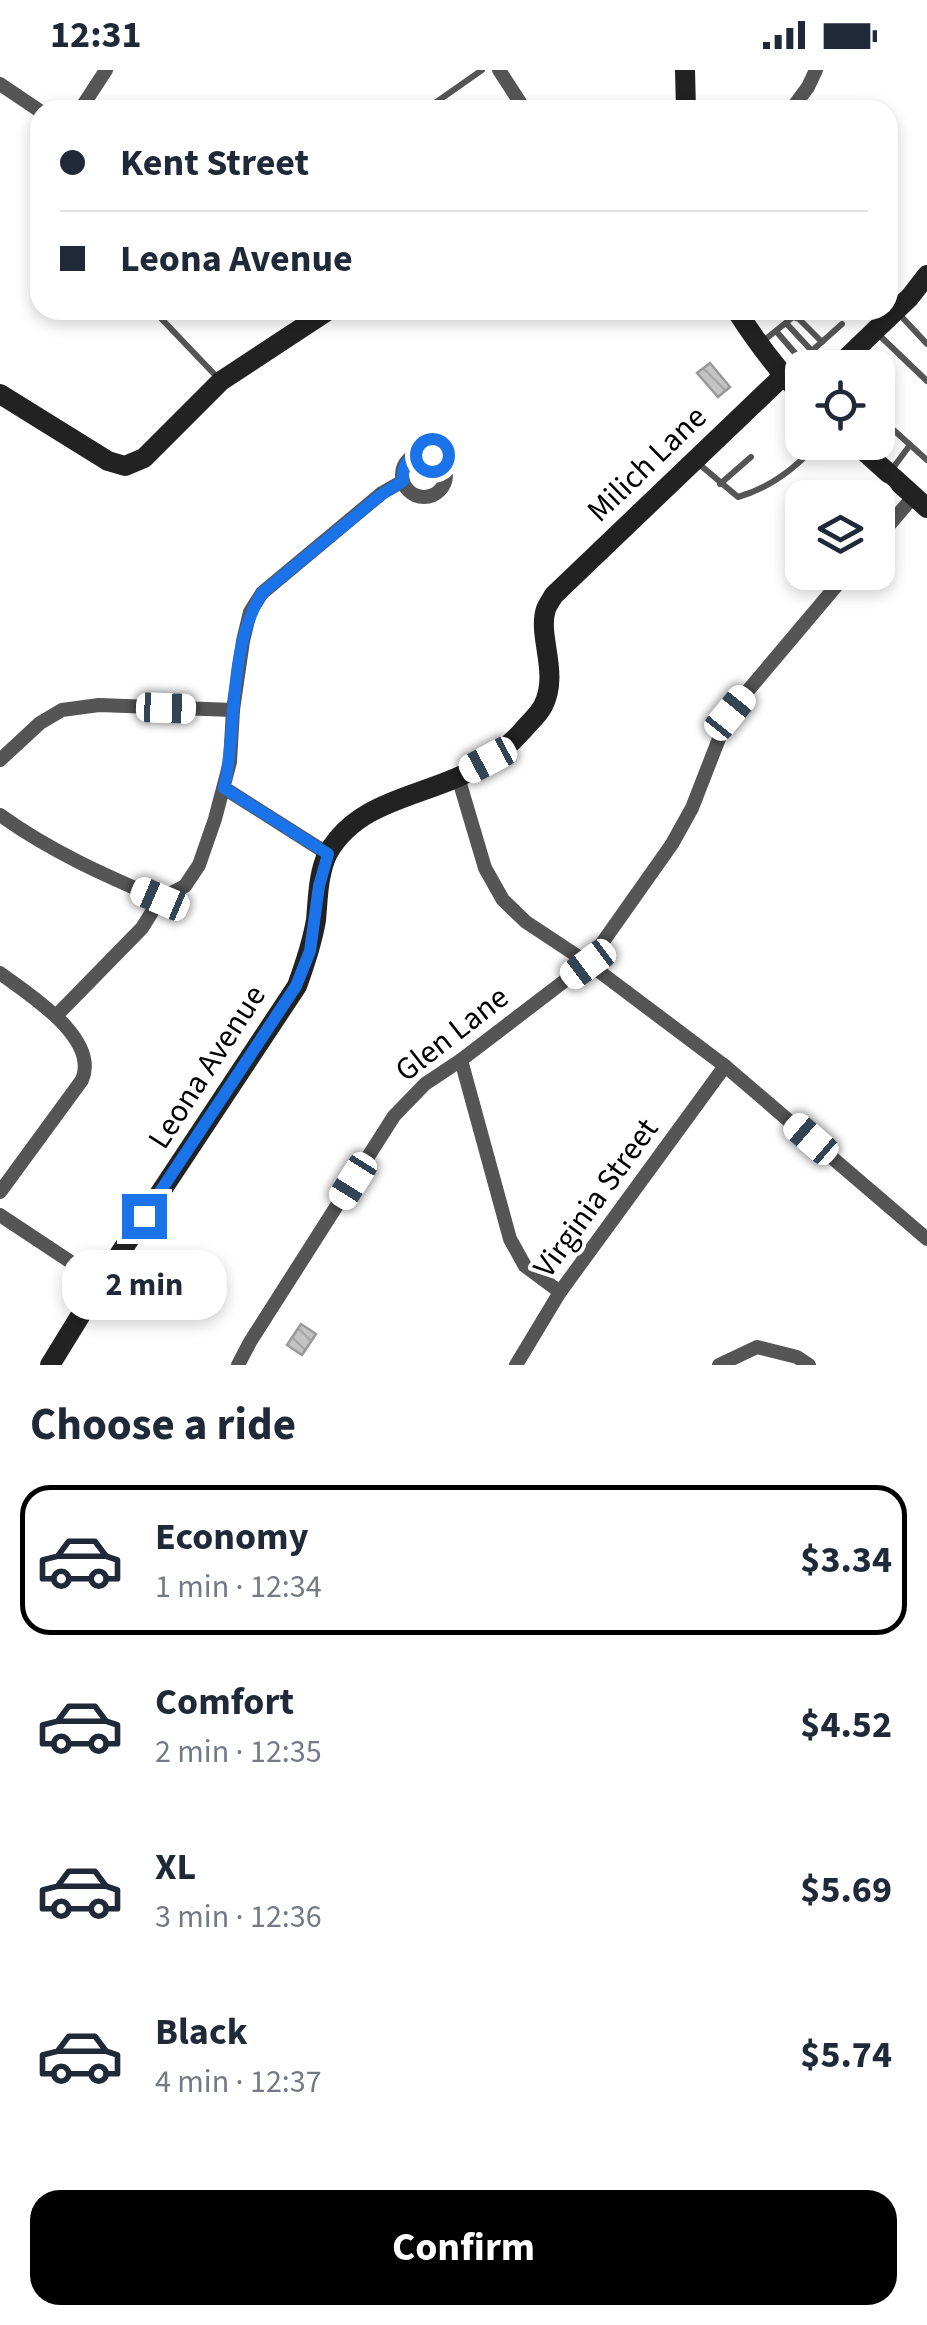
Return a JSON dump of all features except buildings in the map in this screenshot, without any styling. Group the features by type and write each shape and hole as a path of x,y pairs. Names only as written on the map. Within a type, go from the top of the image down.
{"street":[{"path":"86,100 106,70"},
{"path":"499,70 518,100"},
{"path":"685,70 686,100"},
{"path":"798,100 816,70"},
{"path":"0,84 30,104"},
{"path":"898,303 927,275"},
{"path":"0,394 108,461 125,466 149,454 221,381 314,320"},
{"path":"745,320 783,376"},
{"path":"853,350 880,320"},
{"name":"Milich Lane","path":"554,595 783,376"},
{"path":"873,460 922,502 895,524"},
{"path":"56,1016 142,928 160,899 186,886 199,865 230,762 243,641 250,612 262,593 403,481"},
{"name":"Glen Lane","path":"238,1365 394,1116 425,1084 588,964 672,844 692,808 730,713 833,590"},
{"name":"Leona Avenue","path":"50,1365 296,986 310,951 319,886 328,854 368,811 458,777 488,760 543,707 549,685 544,624 554,595"},
{"path":"0,760 40,723 62,710 99,705 233,710"},
{"path":"458,777 485,868 503,900 526,922 725,1066 927,1239"},
{"path":"224,788 328,854"},
{"path":"0,815 79,864 160,899"},
{"path":"0,973 56,1016 80,1045 87,1069 0,1192"},
{"path":"462,1060 510,1238 525,1266 560,1292"},
{"name":"Virginia Street","path":"516,1365 560,1292 725,1066"},
{"path":"0,1215 101,1282"},
{"path":"718,1365 757,1347 797,1357 808,1365"}],"lane":[{"path":"439,100 482,70"},
{"path":"163,320 221,381"},
{"path":"758,344 789,320"},
{"path":"799,320 822,342"},
{"path":"885,320 927,381"},
{"path":"888,320 927,344"},
{"path":"786,322 804,350"},
{"path":"813,350 842,324"},
{"path":"776,330 801,350"},
{"path":"895,431 927,460"},
{"path":"888,474 910,445"},
{"path":"720,484 751,457"},
{"path":"694,460 738,498 783,476 800,460"}],"route":[{"path":"144,1216 296,986 310,951 319,886 328,854 224,788 250,612 262,593 389,488 403,481 403,470 412,457 432,455"}]}
